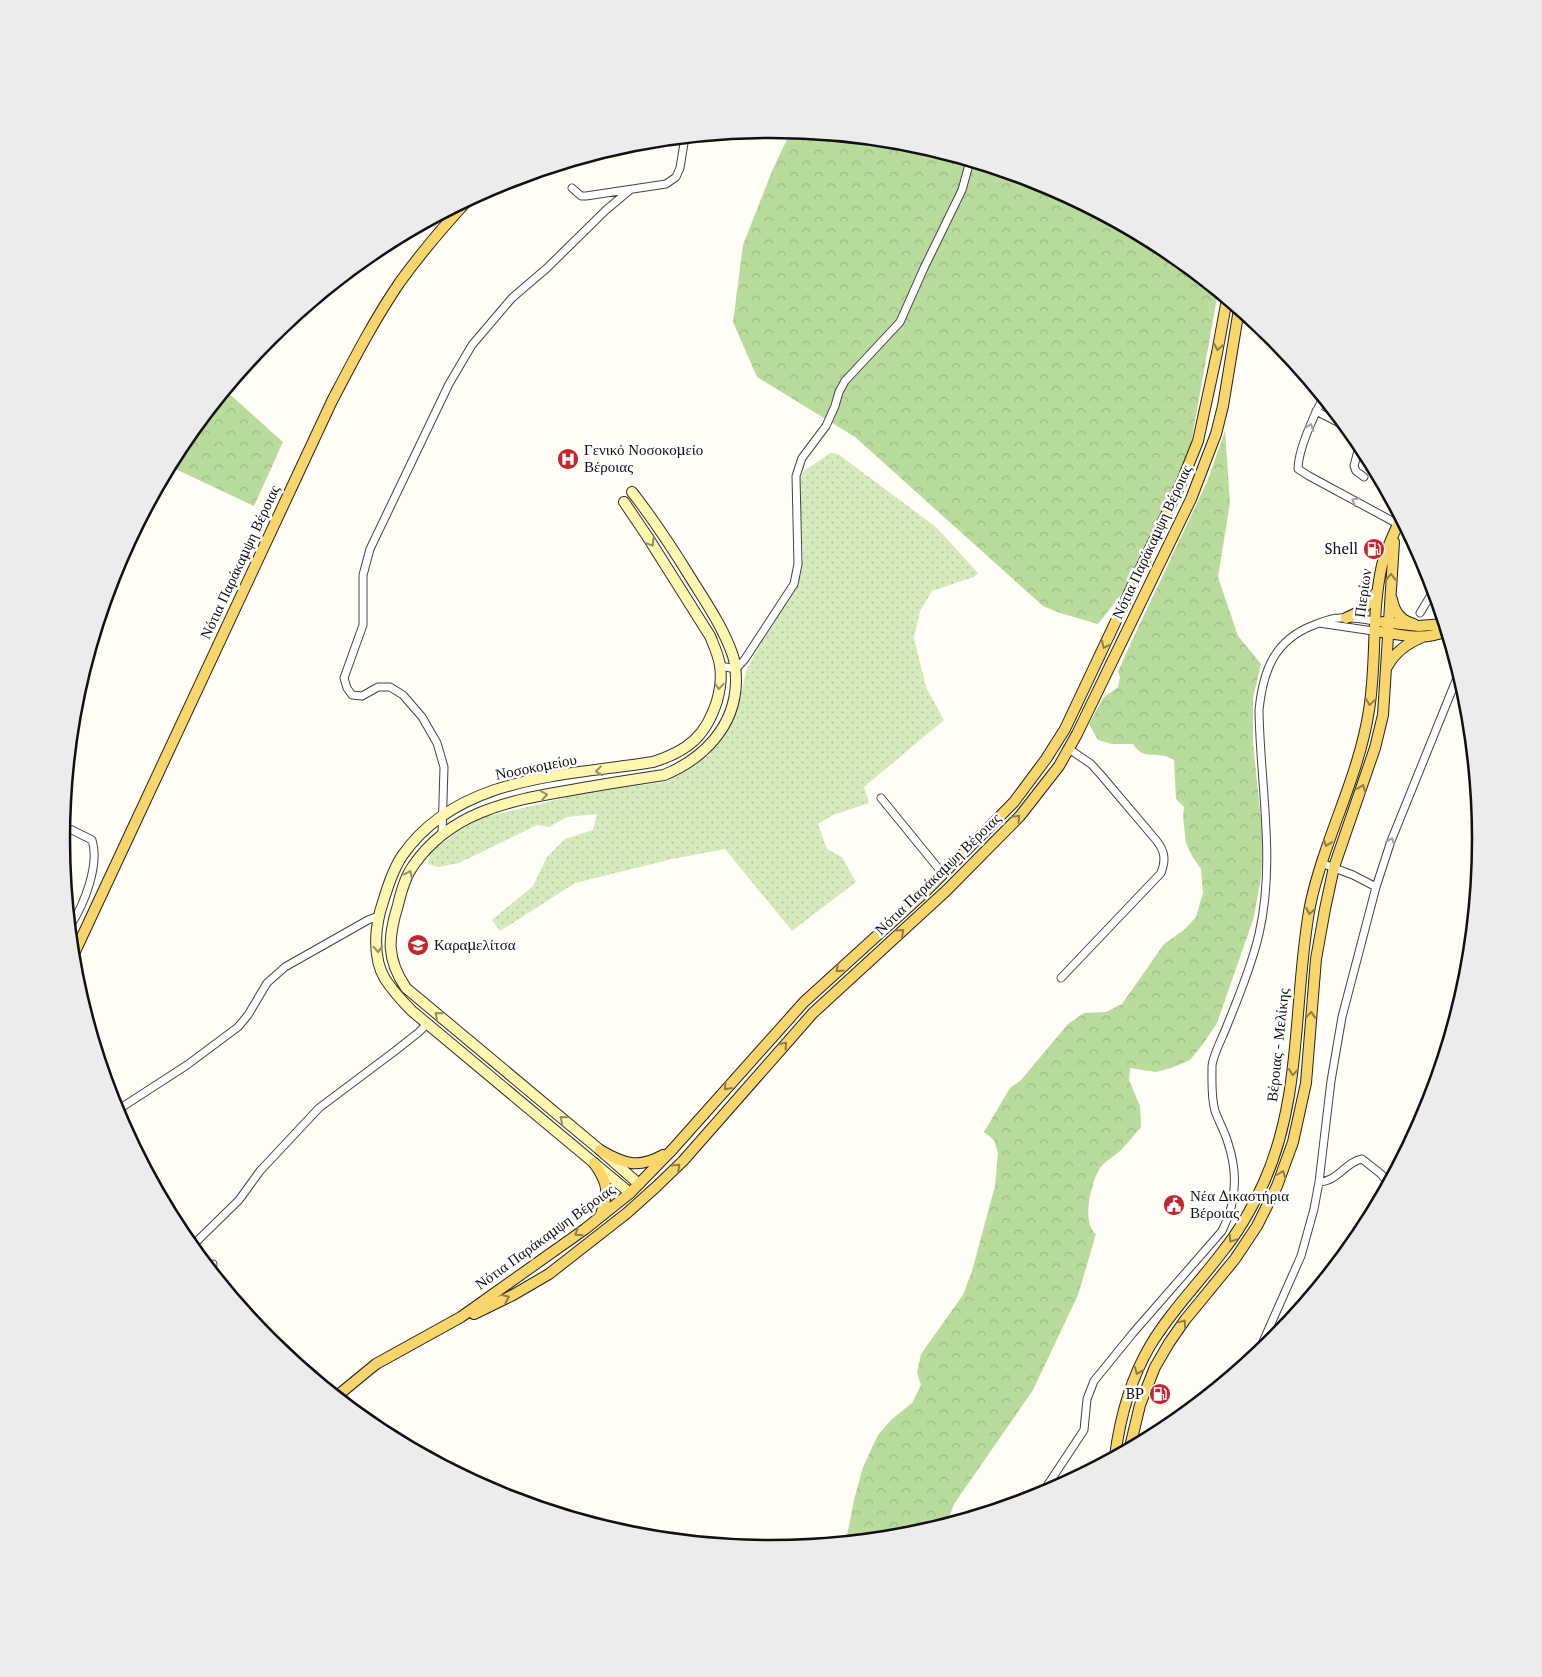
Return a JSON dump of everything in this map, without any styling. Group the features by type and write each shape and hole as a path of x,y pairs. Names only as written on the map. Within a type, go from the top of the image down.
{"main road":[{"name":"Νότια Παράκαμψη Βέροιας","path":"78,942 332,401 371,328 400,283 431,241 457,212"},
{"name":"Νότια Παράκαμψη Βέροιας","path":"341,1393 376,1364 461,1317 600,1217 630,1193 672,1150 804,1002 943,874 1014,802 1046,760 1065,729 1182,481 1198,441 1226,305"},
{"name":"Νότια Παράκαμψη Βέροιας","path":"461,1317 471,1315 513,1295 549,1274 641,1200 683,1161 813,1013 947,890 1020,816 1059,766 1115,658 1191,499 1216,434 1223,406 1238,316"},
{"name":"Πιερίων","path":"1374,626 1377,592 1384,559 1399,527"},
{"name":"Πιερίων","path":"1388,628 1400,528"},
{"path":"1346,618 1356,614 1365,607 1377,592"},
{"path":"1391,596 1394,608 1400,617 1409,623 1420,626"},
{"path":"1388,628 1438,624"},
{"path":"1374,626 1424,637"},
{"name":"Βέροιας - Μελίκης","path":"1117,1448 1126,1400 1149,1347 1175,1310 1224,1251 1246,1218 1275,1152 1289,1100 1302,960 1311,905 1321,863 1365,730 1371,695 1374,626"},
{"name":"Βέροιας - Μελίκης","path":"1132,1439 1140,1404 1161,1355 1185,1320 1235,1259 1257,1226 1277,1186 1293,1142 1303,1102 1316,959 1325,909 1334,867 1375,748 1383,715 1388,628"},
{"path":"1387,668 1398,652 1406,645 1424,637 1441,633"},
{"path":"600,1150 618,1161 637,1164 646,1163 672,1150"},
{"path":"594,1163 607,1185 607,1195 600,1217"},
{"path":"639,1184 641,1200"},
{"path":"630,1193 641,1200"}],"street":[{"path":"572,188 581,196 586,196 666,184 676,177 680,168 684,143"},
{"path":"720,666 736,669 745,659 794,584 798,564 796,476 802,458 826,426 845,381 900,322 962,190 969,166"},
{"path":"442,835 444,767 437,743 422,717 403,695 390,687 378,687 362,696 352,695 347,688 344,678 363,625 363,575 370,549 449,384 472,345 512,298 547,268 606,210 630,190"},
{"path":"1320,403 1298,457 1298,468 1309,476 1398,525"},
{"path":"1316,411 1332,420"},
{"path":"1357,454 1354,466 1356,471 1364,477"},
{"name":"Νοσοκομείου","path":"632,492 667,540 726,637 736,669 736,690 733,709 725,725 705,750 682,768 664,775 511,801 487,808 442,835 412,867 403,887 392,927 390,943 392,959 397,974 406,988 639,1184"},
{"name":"Νοσοκομείου","path":"624,502 710,636 720,666 719,693 708,725 696,740 665,758 653,762 521,782 491,790 473,798 426,829 402,858 391,879 379,916 377,930 378,961 384,978 396,994 427,1024 630,1193"},
{"path":"1420,613 1429,598"},
{"path":"1050,1481 1084,1430 1087,1399 1094,1381 1222,1231 1228,1220 1236,1190 1234,1170 1228,1141 1215,1110 1212,1093 1212,1063 1244,985 1264,910 1266,884 1260,734 1261,691 1269,665 1282,645 1292,635 1329,619 1346,618 1374,626"},
{"path":"1319,623 1374,626"},
{"path":"1266,1335 1301,1256 1314,1209 1331,1081 1342,1017 1376,887 1391,841 1455,684"},
{"path":"1060,978 1161,873 1165,864 1161,846 1156,840 1091,764 1069,749"},
{"path":"881,798 943,874"},
{"path":"70,830 92,840 95,850 93,868 87,889 75,918"},
{"path":"1321,863 1334,867 1376,887"},
{"path":"123,1107 187,1065 238,1027 248,1015 266,983 285,967 368,920 379,916"},
{"path":"197,1241 239,1200 260,1171 318,1108 420,1032 427,1024"},
{"path":"1319,1182 1330,1181 1353,1163 1362,1160 1384,1178"}],"green space":[{"path":"788,138 862,143 952,161 1039,191 1122,231 1198,282 1217,298 1190,449 1124,591 1098,624 1043,606 855,437 757,377 733,322 743,245 772,171"},
{"path":"229,394 283,442 254,506 176,469 188,449"},
{"path":"1225,431 1230,503 1218,577 1238,636 1261,664 1253,698 1253,742 1263,841 1261,877 1254,917 1217,1023 1190,1060 1156,1072 1130,1068 1129,1080 1140,1106 1141,1127 1121,1150 1102,1165 1093,1183 1088,1212 1091,1229 1096,1234 1078,1295 1033,1390 954,1504 949,1517 908,1526 847,1535 863,1467 878,1435 892,1419 912,1403 921,1385 917,1373 921,1354 963,1295 972,1271 995,1186 998,1153 994,1140 984,1132 1010,1088 1021,1080 1068,1024 1084,1013 1106,1012 1122,1004 1164,944 1185,929 1196,917 1203,893 1201,869 1186,843 1183,817 1184,807 1176,799 1174,760 1163,756 1147,755 1138,750 1133,744 1112,744 1098,740 1089,724 1103,698 1118,687 1120,677 1118,672 1207,482"},
{"path":"830,453 838,454 936,527 978,573 974,577 932,591 920,611 914,638 926,687 944,720 864,787 869,803 833,815 818,824 827,849 842,857 856,882 792,931 725,849 672,859 575,883 500,931 492,920 533,886 547,857 565,839 593,830 597,814 567,817 549,827 537,825 459,863 438,867 428,864 430,852 457,832 481,818 592,791 665,782 709,755 728,729 739,704 746,671 795,588 803,559 799,479 804,471"}],"place":[{"name":"Γενικό Νοσοκομείο Βέροιας","path":"568,459"},
{"name":"Shell","path":"1374,549"},
{"name":"Καραμελίτσα","path":"418,945"},
{"name":"Νέα Δικαστήρια Βέροιας","path":"1174,1205"},
{"name":"BP","path":"1160,1394"}]}
